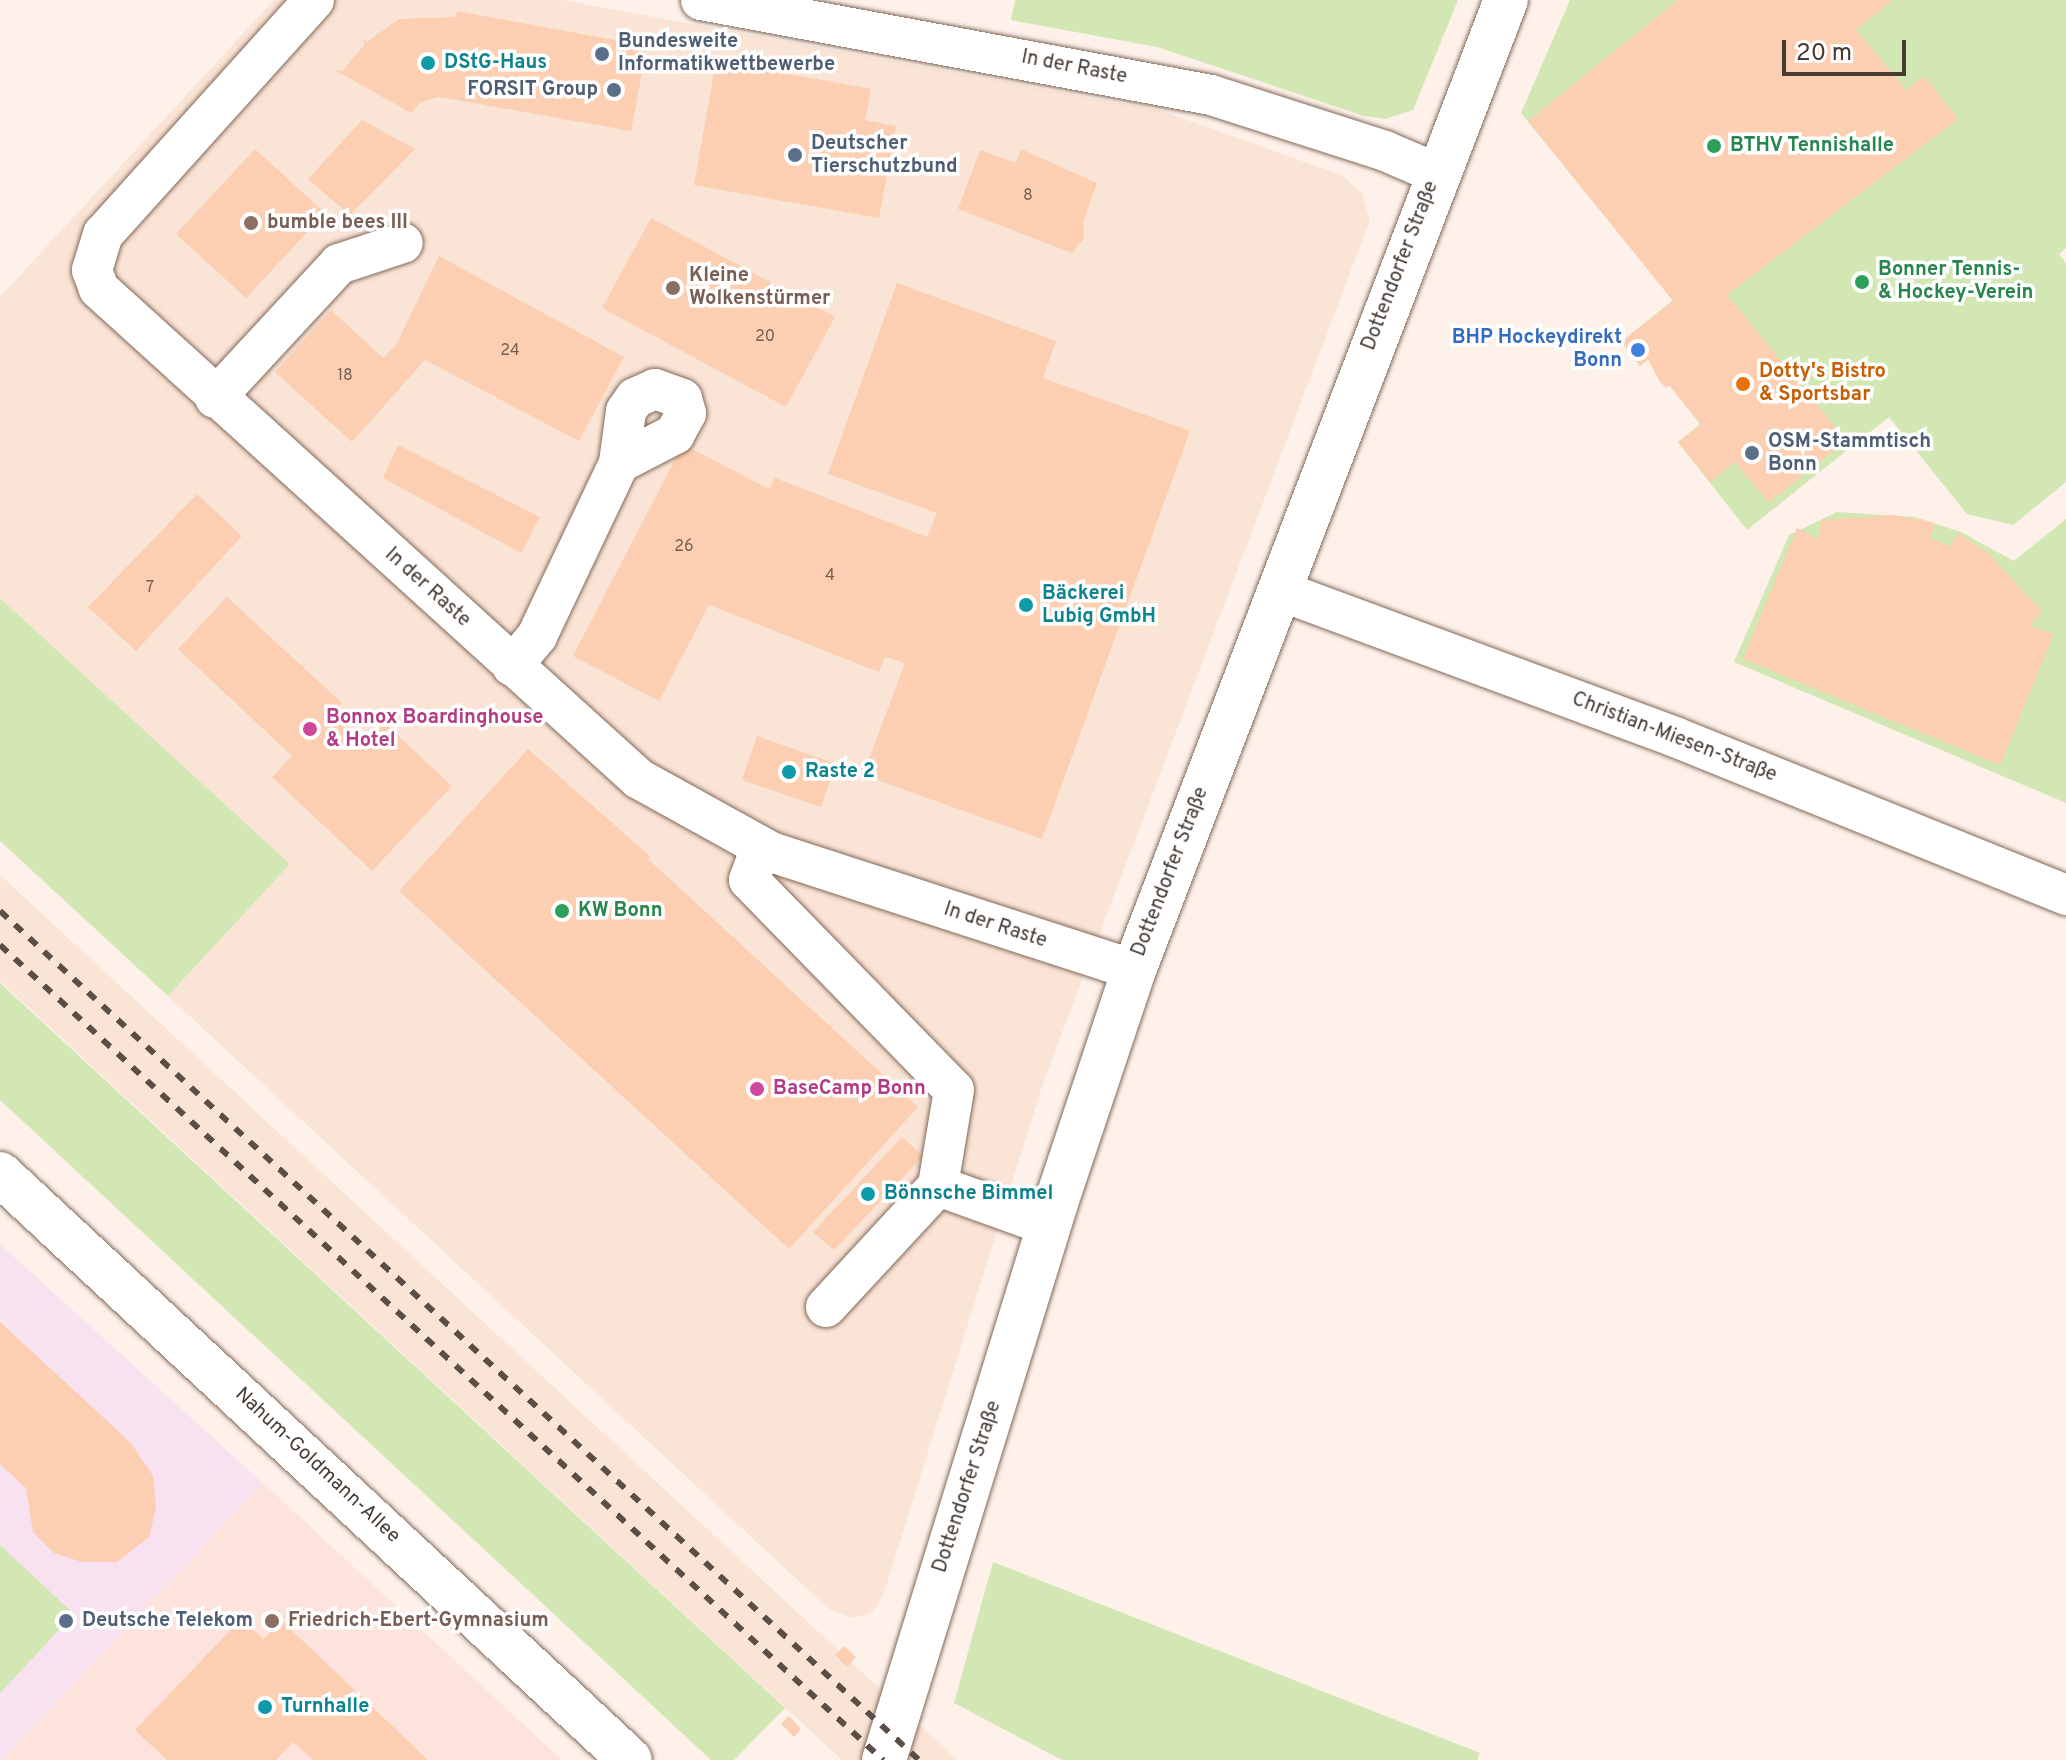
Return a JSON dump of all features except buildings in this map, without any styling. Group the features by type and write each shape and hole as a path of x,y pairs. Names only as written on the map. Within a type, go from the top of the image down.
{"main road":[{"name":"Dottendorfer Straße","path":"884,1760 1049,1226 1134,970 1436,173 1506,0"},
{"name":"Nahum-Goldmann-Allee","path":"0,1174 630,1760"}],"street":[{"name":"In der Raste","path":"314,0 103,234 94,251 92,270 99,289 215,398 639,779 761,847 1134,970"},
{"name":"In der Raste","path":"701,0 1211,95 1385,151 1436,173"},
{"path":"215,398 339,264 403,243"},
{"path":"512,666 537,636 619,463"},
{"name":"Christian-Miesen-Straße","path":"1278,590 1675,737 2066,895"},
{"path":"761,847 749,880 954,1090 938,1186 826,1307"},
{"path":"938,1186 1049,1226"}],"shaded area":[{"path":"274,0 562,0 1162,111 1341,175 1362,193 1370,220 1043,1083 883,1596 871,1613 852,1618 829,1609 168,996 290,864 0,598 0,297"},
{"path":"0,875 957,1760 842,1760 0,981"},
{"name":"Deutsche Telekom","path":"0,1244 263,1483 2,1760 0,1760"},
{"name":"Friedrich-Ebert-Gymnasium","path":"263,1483 562,1760 2,1760"}],"green space":[{"path":"1015,0 1458,0 1413,110 1385,119 1364,116 1157,47 1011,20"},
{"name":"Bonner Tennis- & Hockey-Verein","path":"1570,0 2066,0 2066,248 2059,254 2066,263 2066,482 2013,525 1967,514 1889,417 1747,530 1678,442 1700,424 1670,386 1660,382 1648,359 1640,366 1621,342 1673,300 1521,113"},
{"path":"1837,512 1915,517 1961,532 2014,561 2066,519 2066,803 1734,662 1789,535"},
{"path":"0,598 290,864 168,996 0,841"},
{"path":"0,983 785,1708 734,1760 711,1760 0,1100"},
{"path":"0,1545 74,1614 0,1693"},
{"path":"993,1562 1480,1753 1477,1760 1062,1760 954,1703"}],"railway":[{"path":"0,911 919,1760"},
{"path":"0,945 883,1760"}],"place":[{"name":"Bundesweite Informatikwettbewerbe","path":"602,54"},
{"name":"DStG-Haus","path":"428,63"},
{"name":"FORSIT Group","path":"614,90"},
{"name":"BTHV Tennishalle","path":"1714,146"},
{"name":"Deutscher Tierschutzbund","path":"795,155"},
{"name":"bumble bees III","path":"251,223"},
{"name":"Bonner Tennis- & Hockey-Verein","path":"1862,282"},
{"name":"Kleine Wolkenstürmer","path":"673,288"},
{"name":"BHP Hockeydirekt Bonn","path":"1638,350"},
{"name":"Dotty's Bistro & Sportsbar","path":"1743,384"},
{"name":"OSM-Stammtisch Bonn","path":"1752,453"},
{"name":"Bäckerei Lubig GmbH","path":"1026,605"},
{"name":"Bonnox Boardinghouse & Hotel","path":"310,729"},
{"name":"Raste 2","path":"789,772"},
{"name":"KW Bonn","path":"562,911"},
{"name":"BaseCamp Bonn","path":"757,1089"},
{"name":"Bönnsche Bimmel","path":"868,1194"},
{"name":"Deutsche Telekom","path":"66,1621"},
{"name":"Friedrich-Ebert-Gymnasium","path":"272,1621"},
{"name":"Turnhalle","path":"265,1707"}]}
